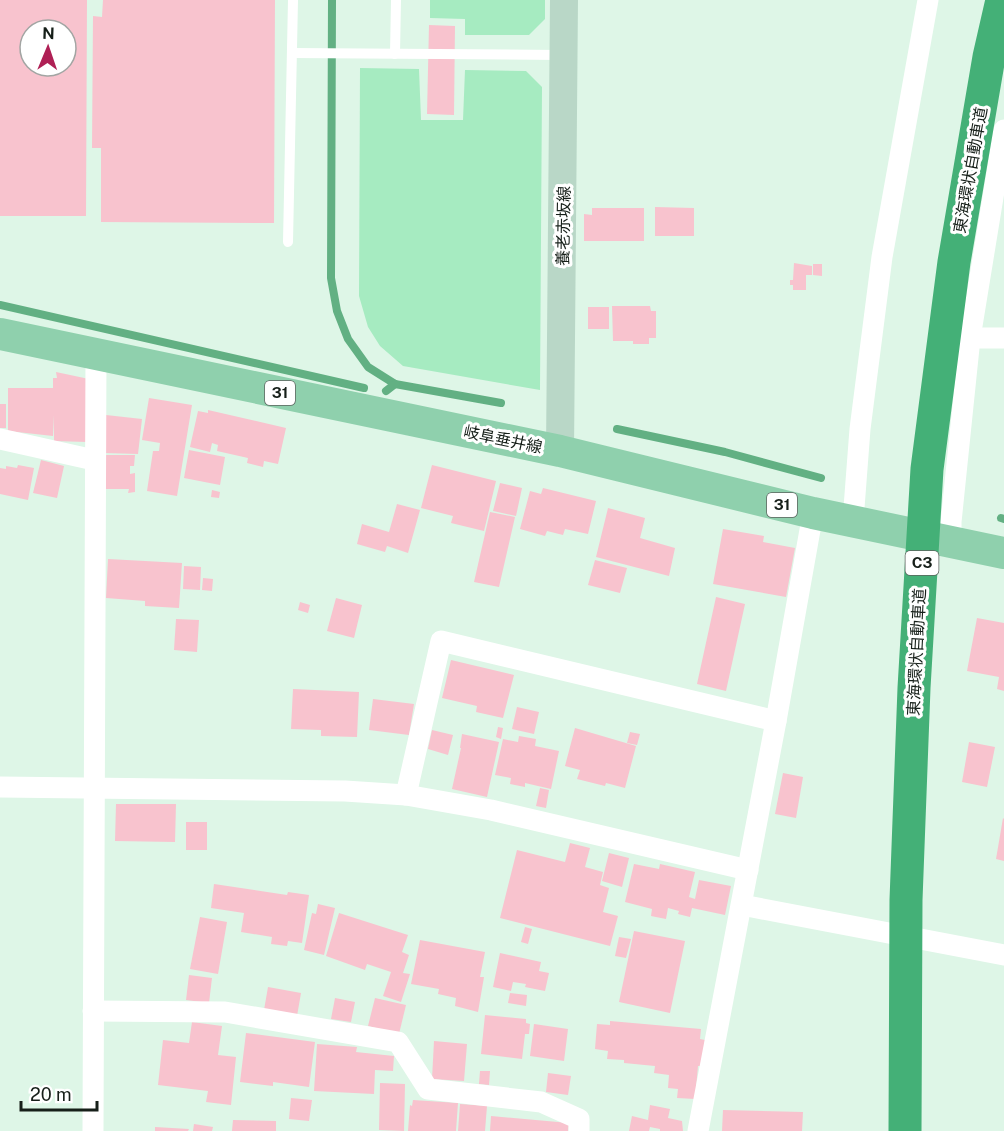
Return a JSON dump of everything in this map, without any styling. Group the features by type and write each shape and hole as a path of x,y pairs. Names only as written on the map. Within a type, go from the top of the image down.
{"highway":[{"name":"東海環状自動車道","path":"905,1131 906,900 914,688 927,469 954,262 989,57 1002,0"}],"main road":[{"name":"養老赤坂線","path":"561,451 564,0"},
{"name":"岐阜垂井線","path":"0,334 561,451 813,513 1004,553"}],"street":[{"path":"853,521 860,429 882,257 928,0"},
{"path":"951,541 970,338 1004,130"},
{"path":"970,338 1004,338"},
{"path":"93,1131 96,355"},
{"path":"0,439 94,460"},
{"path":"698,1131 742,905 813,513"},
{"path":"406,795 441,641 776,721"},
{"path":"0,787 333,791 406,795 490,810 748,870"},
{"path":"742,905 1004,955"},
{"path":"93,1011 225,1011 398,1042 429,1089 541,1102 579,1119 579,1131"}],"lane":[{"path":"288,242 293,0"},
{"path":"395,54 396,0"},
{"path":"292,53 564,55"}],"green space":[{"path":"430,0 545,0 545,19 529,35 465,35 465,19 430,18"},
{"path":"360,68 419,69 421,120 463,120 465,70 526,71 542,87 540,390 403,366 380,346 368,327 359,296"}],"building":[{"path":"0,0 87,0 86,216 0,216"},
{"path":"103,0 275,0 274,223 101,222 101,148 92,148 93,16 102,17"},
{"path":"429,25 455,26 454,115 427,114"},
{"path":"655,207 694,208 694,236 655,236"},
{"path":"592,208 644,208 644,241 584,241 584,214 592,215"},
{"path":"794,263 812,266 812,275 806,275 806,290 793,290 793,285 790,285 790,280 793,280"},
{"path":"813,264 822,264 822,276 813,275"},
{"path":"612,306 650,306 651,311 656,311 656,338 649,338 649,344 613,341"},
{"path":"588,307 609,307 609,329 588,329"},
{"path":"56,372 89,379 87,442 54,441 54,415 53,436 8,431 8,388 53,388 53,378 57,378"},
{"path":"149,398 192,405 177,496 147,491 153,451 159,451 160,443 142,440"},
{"path":"0,404 6,404 6,428 0,428"},
{"path":"208,410 286,428 278,464 264,461 263,467 247,463 248,458 217,451 218,445 212,443 210,452 190,447 198,411 208,413"},
{"path":"106,415 142,419 138,454 104,453"},
{"path":"189,450 225,457 220,485 184,478"},
{"path":"103,455 135,455 134,466 130,466 130,474 135,473 135,492 128,493 129,489 103,489"},
{"path":"41,460 64,466 57,498 33,493"},
{"path":"18,465 34,468 28,500 0,494 0,468 6,469 6,466 17,468"},
{"path":"432,465 496,481 484,531 451,523 453,516 421,508"},
{"path":"500,483 522,488 516,516 493,511"},
{"path":"543,488 596,501 588,534 565,529 563,535 547,531 545,536 520,529 530,491 541,494"},
{"path":"212,490 220,492 219,498 211,497"},
{"path":"397,504 420,510 408,553 387,546 385,552 357,544 362,524 389,532"},
{"path":"608,508 645,518 640,538 675,548 669,576 596,557"},
{"path":"490,512 515,517 499,587 474,582"},
{"path":"723,529 764,536 763,542 795,548 786,597 713,584"},
{"path":"108,559 182,563 179,608 145,606 145,601 106,598"},
{"path":"595,560 627,568 620,593 588,585"},
{"path":"184,566 201,567 200,590 183,589"},
{"path":"203,578 213,579 212,591 202,590"},
{"path":"716,597 745,604 726,691 697,684"},
{"path":"336,598 362,605 354,638 327,631"},
{"path":"300,602 310,605 308,613 298,610"},
{"path":"977,618 1004,623 1004,691 997,689 999,677 967,671"},
{"path":"176,619 199,620 197,652 174,650"},
{"path":"451,660 514,675 503,718 476,712 477,706 442,698"},
{"path":"293,689 359,692 357,737 321,736 321,730 291,729"},
{"path":"373,699 414,704 409,735 369,730"},
{"path":"517,707 539,712 534,734 512,729"},
{"path":"498,727 503,728 501,739 496,737"},
{"path":"575,728 636,746 625,788 577,779 580,770 565,766"},
{"path":"432,730 453,735 448,755 428,749"},
{"path":"630,732 640,734 637,745 627,743"},
{"path":"462,734 499,742 487,797 452,789"},
{"path":"519,736 536,739 535,746 559,751 551,789 525,783 525,787 510,784 511,778 495,775 503,739 518,742"},
{"path":"969,742 995,747 987,787 962,782"},
{"path":"783,773 803,777 796,818 775,814"},
{"path":"540,788 549,790 546,808 536,806"},
{"path":"116,804 176,804 175,842 115,841"},
{"path":"1004,819 1004,861 996,859"},
{"path":"186,822 207,822 207,850 186,850"},
{"path":"570,843 590,848 585,867 603,872 600,885 609,888 603,912 618,916 610,946 500,918 517,850 565,862"},
{"path":"609,853 629,858 622,887 602,881"},
{"path":"634,864 659,869 660,864 695,872 689,897 695,899 699,880 731,886 725,915 692,908 690,917 668,908 666,919 651,916 652,909 625,902"},
{"path":"214,884 287,895 288,892 309,895 302,943 288,941 287,946 271,944 272,937 241,932 244,913 211,908"},
{"path":"318,904 335,908 324,955 304,950 312,913 316,914"},
{"path":"339,913 408,935 402,952 409,955 403,973 410,974 401,1002 383,996 391,972 367,964 365,970 326,956"},
{"path":"200,917 227,922 218,974 190,969"},
{"path":"525,927 532,929 528,944 521,942"},
{"path":"634,931 685,941 670,1013 619,1002"},
{"path":"619,937 631,939 626,958 615,956"},
{"path":"420,940 485,952 480,977 484,977 478,1012 455,1006 456,998 438,994 439,989 411,984"},
{"path":"500,953 541,962 539,971 549,973 545,991 513,982 511,991 493,987"},
{"path":"189,975 212,978 209,1003 186,1000"},
{"path":"268,987 301,993 297,1016 264,1010"},
{"path":"510,993 527,995 526,1006 508,1003"},
{"path":"335,998 355,1002 351,1022 331,1019"},
{"path":"375,998 406,1005 399,1034 368,1026"},
{"path":"485,1015 526,1019 526,1023 530,1024 529,1034 525,1034 522,1059 481,1054"},
{"path":"610,1021 701,1029 700,1039 705,1040 702,1066 698,1066 695,1099 677,1098 678,1089 668,1088 669,1075 654,1073 655,1066 607,1059 608,1051 595,1049 597,1024 610,1025"},
{"path":"192,1022 222,1026 218,1055 236,1057 231,1105 206,1102 208,1091 158,1085 163,1040 189,1043"},
{"path":"534,1024 568,1029 564,1061 530,1056"},
{"path":"246,1033 315,1042 309,1087 273,1082 273,1086 240,1082"},
{"path":"434,1041 467,1044 464,1081 432,1079"},
{"path":"317,1044 357,1047 356,1052 394,1056 393,1071 375,1070 374,1094 314,1091"},
{"path":"480,1071 490,1071 489,1085 479,1084"},
{"path":"548,1073 571,1076 568,1095 546,1092"},
{"path":"380,1083 405,1084 404,1131 379,1130"},
{"path":"291,1098 312,1100 309,1121 289,1119"},
{"path":"413,1100 458,1103 456,1131 408,1131 410,1105 412,1106"},
{"path":"460,1104 487,1106 485,1131 458,1131"},
{"path":"650,1105 670,1109 668,1118 682,1121 683,1131 660,1131 660,1129 650,1127 649,1131 629,1131 632,1116 648,1120"},
{"path":"723,1110 803,1112 802,1131 722,1131"},
{"path":"491,1116 569,1123 568,1131 490,1131"},
{"path":"233,1120 276,1121 276,1131 232,1131"},
{"path":"194,1124 213,1127 212,1131 193,1131"},
{"path":"155,1127 189,1129 188,1131 155,1131"}],"waterway":[{"path":"332,0 331,278 337,311 348,339 368,367 395,384 501,403"},
{"path":"0,305 364,388"},
{"path":"386,391 395,384"},
{"path":"617,429 725,452 821,478"}]}
